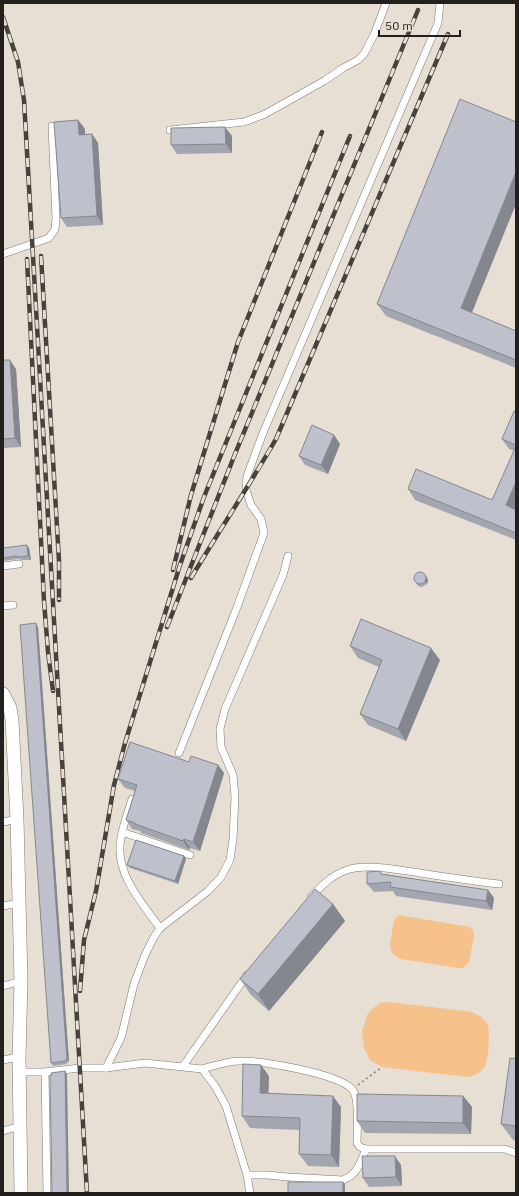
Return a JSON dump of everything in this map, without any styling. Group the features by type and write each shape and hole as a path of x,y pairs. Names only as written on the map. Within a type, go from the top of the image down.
{"street":[{"path":"3,694 10,708 12,720 11,744 17,819 20,982 19,1057 21,1193"}],"lane":[{"path":"170,130 244,122 265,114 324,82 343,68 358,60 364,54 374,35 386,3"},
{"path":"179,753 236,610 264,533 261,519 251,505 246,490 247,476 438,22 440,3"},
{"path":"3,254 49,238 55,229 56,219 52,126"},
{"path":"106,1068 121,1038 134,984 145,955 160,928 208,891 221,877 230,860 233,839 235,797 233,775 221,747 220,729 225,709 283,576 288,556"},
{"path":"3,566 18,564"},
{"path":"3,606 13,605"},
{"path":"132,799 120,838 120,861 124,873 143,906 160,928"},
{"path":"3,822 17,819"},
{"path":"122,832 190,855"},
{"path":"307,902 321,886 332,877 347,870 361,867 396,870 498,884"},
{"path":"3,906 19,903"},
{"path":"183,1066 252,968"},
{"path":"3,986 20,982"},
{"path":"3,1060 19,1057"},
{"path":"20,1072 46,1072 80,1068 106,1068 145,1063 202,1069 239,1061 265,1062 295,1068 338,1080 353,1089 357,1102 357,1143 360,1147 366,1149 504,1149 516,1153"},
{"path":"202,1069 215,1086 226,1106 247,1175 250,1193"},
{"path":"46,1072 47,1193"},
{"path":"3,1131 20,1126"},
{"path":"247,1175 343,1180 351,1177 356,1172 366,1149"}],"path":[{"path":"353,1089 382,1067"}],"shaded area":[{"path":"399,915 470,927 473,930 474,935 469,962 463,968 459,968 400,959 392,953 390,945 394,920"},
{"path":"390,1002 472,1012 481,1017 487,1023 489,1031 489,1044 485,1066 477,1074 467,1077 382,1067 370,1060 364,1048 362,1032 367,1015 380,1003"}],"building":[{"path":"460,99 516,122 516,172 461,308 516,331 516,360 377,304"},
{"path":"78,120 79,135 92,134 97,216 61,218 54,122"},
{"path":"225,127 226,144 171,145 171,128"},
{"path":"3,360 10,360 15,438 3,439"},
{"path":"514,411 516,412 516,445 502,439"},
{"path":"312,425 334,435 321,465 299,456"},
{"path":"516,446 516,482 506,505 516,510 516,533 408,489 416,469 492,500"},
{"path":"27,545 28,556 3,558 3,548"},
{"path":"420,572 424,574 426,578 424,582 420,584 416,582 414,578 416,574"},
{"path":"361,619 431,648 398,729 360,714 382,660 350,646"},
{"path":"36,623 67,1059 65,1061 51,1063 20,625"},
{"path":"130,742 189,762 191,756 218,765 193,842 184,839 183,841 126,820 137,785 118,779"},
{"path":"136,840 184,856 175,881 127,865"},
{"path":"380,871 381,874 488,890 486,901 390,887 391,882 367,884 367,872"},
{"path":"315,889 333,904 258,994 240,979"},
{"path":"510,1058 516,1059 516,1126 501,1124"},
{"path":"243,1064 261,1065 260,1093 333,1096 331,1155 299,1154 300,1118 242,1116"},
{"path":"65,1071 67,1193 52,1193 50,1075 52,1075 51,1073"},
{"path":"357,1094 463,1096 463,1123 357,1121"},
{"path":"362,1156 395,1156 396,1177 363,1178"},
{"path":"288,1182 343,1182 343,1193 288,1193"}],"railway":[{"path":"167,627 235,454 418,10"},
{"path":"3,17 18,62 24,100 87,1193"},
{"path":"191,578 276,439 448,34"},
{"path":"173,570 191,495 238,342 322,132"},
{"path":"80,991 84,940 96,891 114,785 125,743 180,565 204,497 350,136"},
{"path":"41,256 59,561 59,600"},
{"path":"27,259 44,601 53,691"}]}
